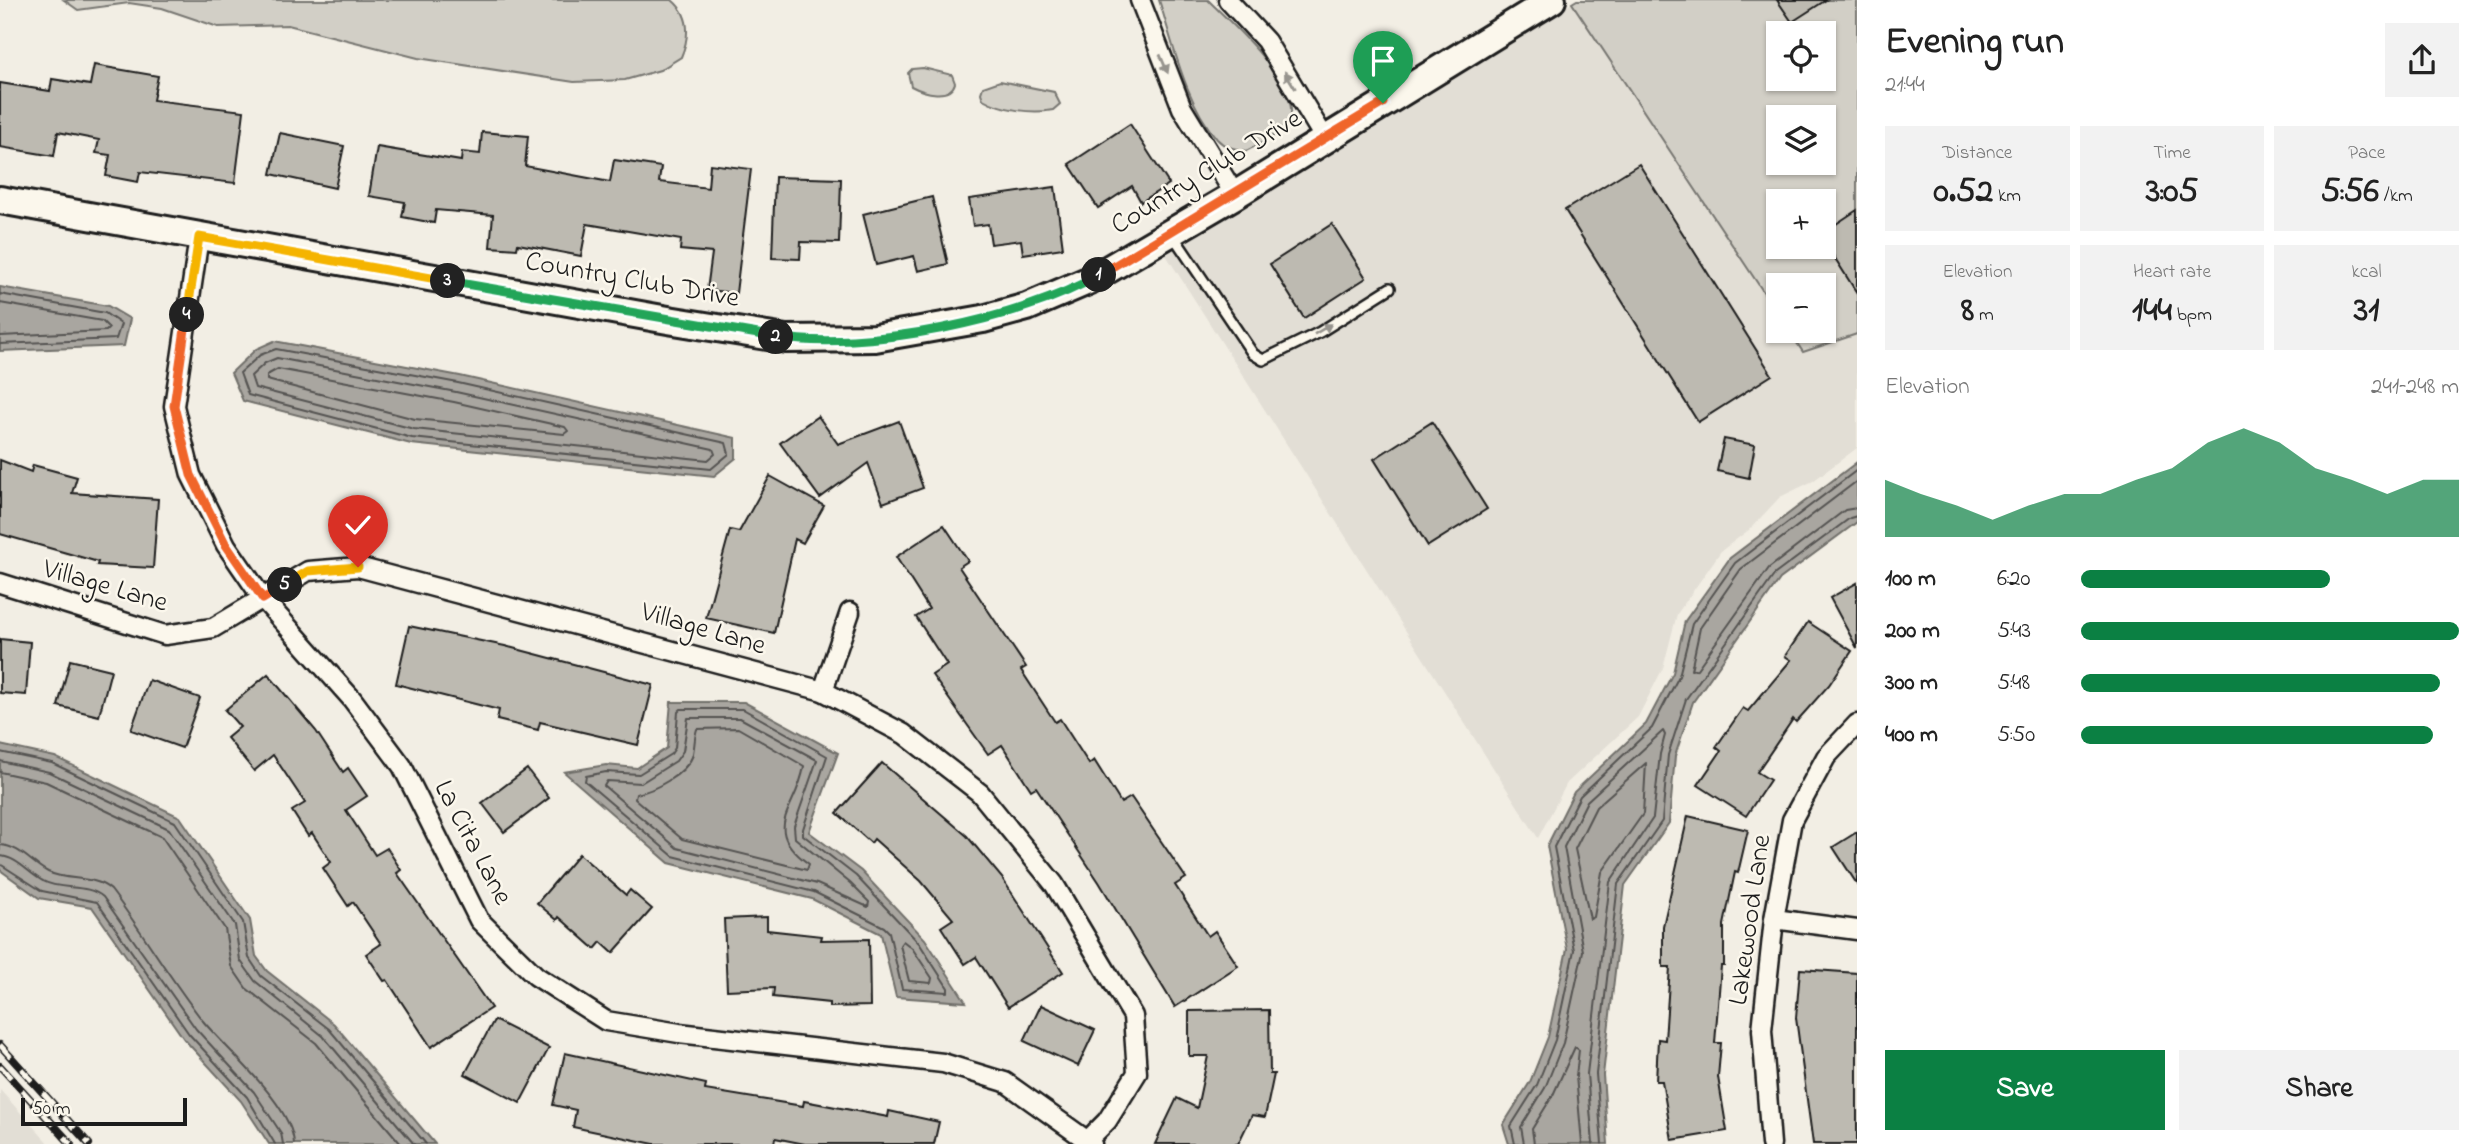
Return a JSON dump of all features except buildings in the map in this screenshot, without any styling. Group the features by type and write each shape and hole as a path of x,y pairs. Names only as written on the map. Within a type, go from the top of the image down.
{"street":[{"path":"1140,0 1182,108 1235,195"},
{"path":"1227,0 1266,41 1325,139"},
{"name":"Country Club Drive","path":"0,200 786,339 875,338 984,319 1027,307 1090,280 1235,195 1552,0"},
{"name":"La Cita Lane","path":"199,237 174,406 191,475 226,545 263,599 352,699 402,766 479,920 536,976 606,1021 679,1033 956,1067 1005,1082 1090,1142"},
{"name":"Village Lane","path":"0,583 165,635 213,628 308,571 358,567 638,639 823,691 904,734 980,793 1054,884 1133,1016 1137,1073 1107,1121 1090,1142"},
{"path":"823,691 850,612"},
{"name":"Lakewood Lane","path":"1770,1144 1762,1030 1774,919 1792,820 1826,757 1857,724"},
{"path":"1774,919 1857,930"}],"lane":[{"path":"1172,233 1253,355 1263,360 1320,332 1390,288"}],"shaded area":[{"path":"64,0 672,0 682,12 687,34 681,57 660,70 625,80 574,82 418,58 288,25 218,27 162,8 129,3 78,10"},
{"path":"1159,0 1208,0 1246,38 1285,89 1290,105 1290,119 1283,129 1246,151 1227,146 1217,139 1189,91"},
{"path":"1577,0 1857,0 1857,334 1836,341 1836,273 1766,273 1766,296 1572,3"},
{"path":"1572,3 1766,296 1766,343 1797,343 1803,352 1857,334 1857,448 1813,481 1780,497 1750,529 1721,551 1677,614 1663,668 1638,717 1567,783 1538,838 1166,255"},
{"path":"923,68 952,75 955,83 948,92 936,94 911,86 908,73 912,69"},
{"path":"1000,81 1054,92 1060,104 1053,110 1027,111 999,106 983,99 983,87"},
{"path":"1797,343 1830,343 1803,352"},
{"path":"0,1090 49,1144 0,1144"}],"water":[{"path":"0,287 108,306 130,319 124,346 0,351"},
{"path":"274,341 460,376 736,438 736,458 714,476 411,444 243,401 231,373 256,349"},
{"path":"1857,462 1857,522 1780,579 1693,702 1675,756 1669,823 1625,885 1603,1075 1608,1144 1509,1144 1503,1125 1530,1082 1548,1037 1567,949 1547,846 1574,792 1646,724 1673,673 1685,621 1730,558"},
{"path":"671,702 744,702 838,753 809,832 861,871 925,939 966,1002 896,997 881,934 812,899 669,863 564,772 606,765 637,768 667,748"},
{"path":"0,745 55,757 180,817 250,920 256,956 267,971 334,1024 435,1144 269,1144 241,1101 184,1039 92,907 39,898 0,870"}],"railway":[{"path":"0,1045 89,1144"},
{"path":"0,1066 71,1144"}],"route":[{"path":"358,567 308,571 263,599 226,545 191,475 174,406 199,237 786,339 875,338 984,319 1027,307 1090,280 1235,195 1383,103"}]}
